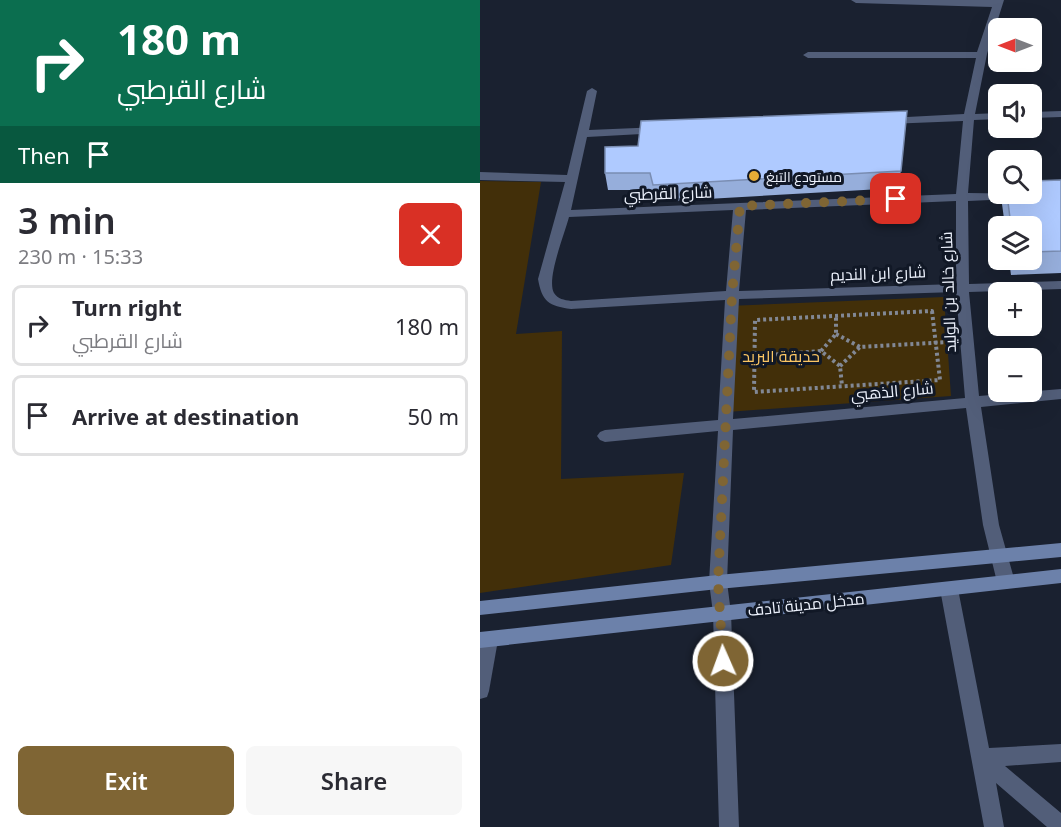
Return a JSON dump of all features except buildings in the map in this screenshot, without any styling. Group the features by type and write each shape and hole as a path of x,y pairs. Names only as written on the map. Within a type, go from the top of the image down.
{"main road":[{"name":"مدخل مدينة تادف","path":"480,608 718,582 1061,550"},
{"name":"مدخل مدينة تادف","path":"485,640 1061,576"}],"street":[{"path":"856,0 998,2"},
{"name":"شارع خالد بن الوليد","path":"998,2 981,55 969,117 963,196 962,286 971,402 996,556 1006,582"},
{"path":"808,55 981,55"},
{"path":"564,214 592,91"},
{"path":"1042,115 1061,114"},
{"path":"875,121 988,116"},
{"path":"582,134 676,130"},
{"path":"480,176 572,179"},
{"name":"شارع القرطبي","path":"564,214 1061,193"},
{"path":"729,827 722,613 718,582 732,295 740,206"},
{"name":"شارع ابن النديم","path":"564,214 545,279 547,293 557,303 571,305 732,295 962,286 1061,285"},
{"name":"شارع الذهبي","path":"605,436 1061,394"},
{"path":"949,589 994,827"},
{"path":"480,691 485,640"},
{"path":"981,758 1061,753"},
{"path":"981,758 1061,826"}],"path":[{"path":"932,311 936,342 940,380 754,392 755,320 932,311"},
{"path":"821,351 836,334 836,316"},
{"path":"836,334 860,348 936,342"},
{"path":"840,366 860,348"},
{"path":"729,358 821,351 840,366 842,386"}],"green space":[{"path":"480,181 541,182 516,334 562,331 561,479 684,473 671,565 480,593"},
{"name":"حديقة البريد","path":"944,297 951,396 727,412 727,306"}],"place":[{"name":"مستودع التبغ","path":"754,176"}],"route":[{"path":"723,661 722,613 718,582 732,295 740,206 896,199"}]}
